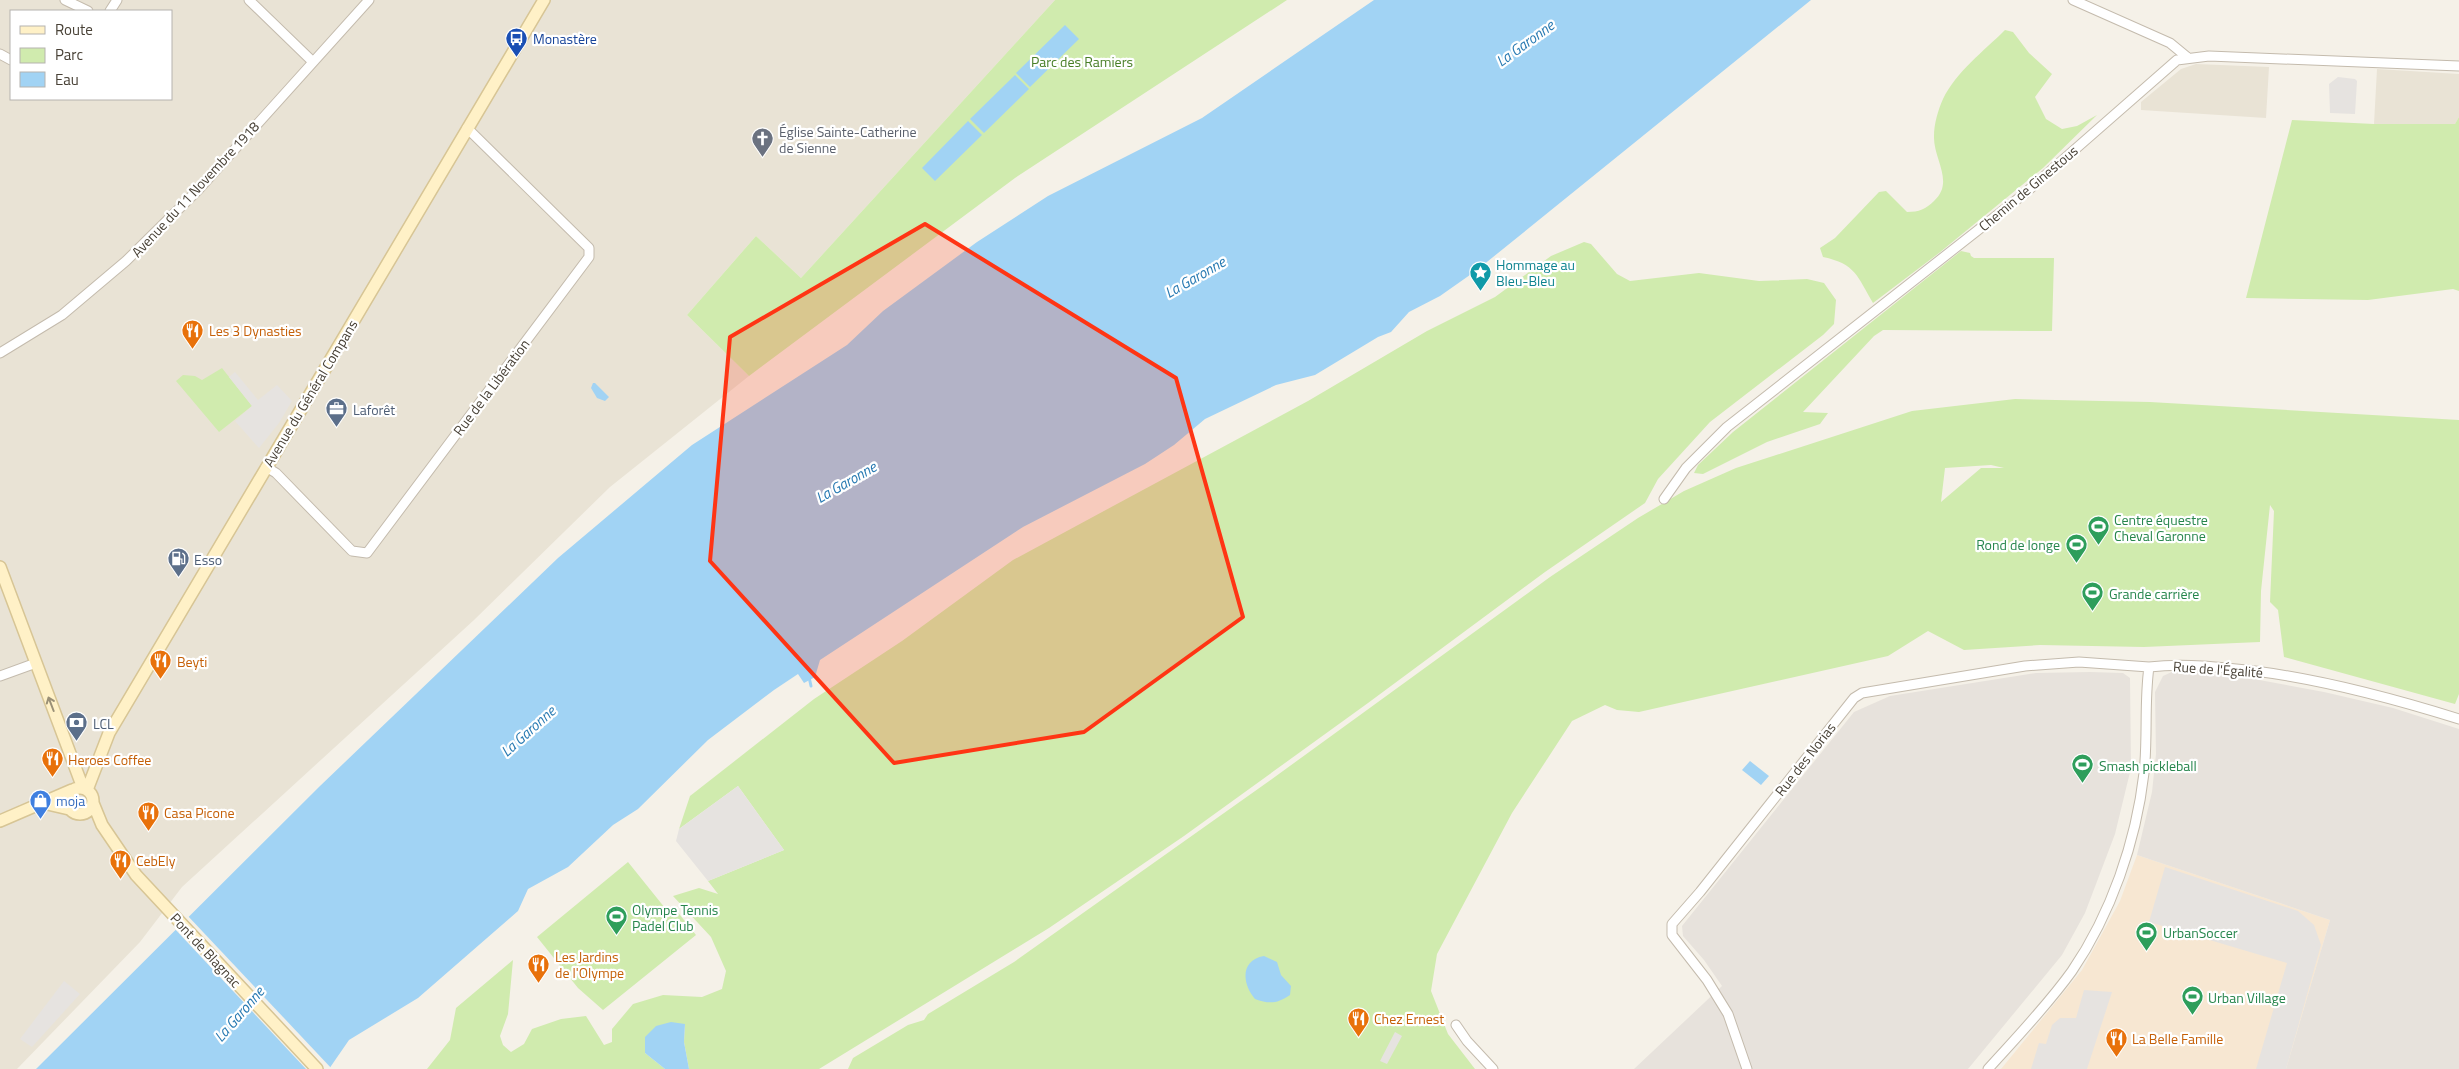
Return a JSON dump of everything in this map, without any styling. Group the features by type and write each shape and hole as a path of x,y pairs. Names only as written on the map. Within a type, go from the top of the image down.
{"main road":[{"name":"Avenue du Général Compans","path":"81,789 109,733 544,0"},
{"path":"0,567 81,789 92,796 93,802 86,812 74,811"},
{"path":"0,821 43,802 81,789"},
{"path":"74,811 67,799 81,789"},
{"path":"43,802 74,811 102,825"},
{"name":"Pont de Blagnac","path":"93,802 102,825 136,875 317,1069"}],"street":[{"path":"65,0 86,10"},
{"path":"249,0 312,61"},
{"name":"Avenue du 11 Novembre 1918","path":"0,353 62,315 126,261 198,189 369,0"},
{"path":"2073,0 2170,43 2187,57"},
{"name":"Chemin de Ginestous","path":"1664,499 1686,468 1727,427 2024,194 2177,60 2187,57 2209,56 2459,66"},
{"name":"Rue de la Libération","path":"266,467 276,473 352,551 367,553 589,257 589,248 468,128"},
{"name":"Rue des Norias","path":"1747,1069 1728,1014 1707,980 1672,935 1672,924 1854,698 1862,693 2025,666 2079,662 2149,667"},
{"path":"0,676 36,663"},
{"name":"Rue de l'Égalité","path":"2149,667 2174,665 2226,668 2296,677 2339,685 2459,719"},
{"path":"1988,1069 2072,971 2114,892 2127,854 2141,792 2148,734 2146,688 2149,667"},
{"path":"1456,1025 1467,1041 1493,1069"}],"highlighted area":[{"path":"925,224 1176,378 1243,617 1084,732 894,763 710,561 730,337"}],"shaded area":[{"path":"0,0 1055,0 801,278 756,236 687,315 749,376 610,487 474,620 182,887 140,942 17,1069 0,1069"},
{"path":"2196,64 2269,67 2266,118 2141,110 2141,102 2181,69"},
{"path":"2377,69 2459,74 2459,117 2455,124 2374,124"},
{"path":"2338,77 2355,79 2357,81 2355,114 2330,113 2329,84"},
{"name":"Les 3 Dynasties","path":"235,372 258,400 277,385 292,401 279,423 259,448 235,421 252,406 229,377"},
{"path":"2174,671 2232,675 2324,692 2393,708 2459,729 2459,1069 2286,1069 2330,920 2137,855 2152,792 2156,754 2155,692 2163,676"},
{"path":"2036,673 2123,673 2130,678 2131,768 2115,834 2085,913 2062,955 1968,1069 1634,1069 1722,986 1704,960 1683,936 1682,926 1854,712 1890,696"},
{"path":"738,786 784,850 708,881 676,841 679,829"},
{"name":"Urban Village","path":"2137,855 2330,920 2286,1069 2001,1069 2082,970 2120,901"},
{"path":"2165,867 2298,911 2314,925 2321,945 2286,1069 2256,1069 2287,963 2149,922"},
{"path":"64,981 80,994 32,1047 20,1039"},
{"path":"2084,990 2112,992 2087,1069 2031,1069 2039,1043 2046,1044 2052,1025 2060,1018 2076,1018"},
{"path":"1395,1032 1402,1036 1387,1064 1380,1061"}],"green space":[{"name":"Parc des Ramiers","path":"1055,0 1287,0 1015,178 749,376 687,315 756,236 801,278"},
{"path":"2005,30 2013,32 2029,53 2052,74 2035,97 2046,119 2062,129 2077,126 2097,115 2043,168 1939,253 1873,303 1854,272 1842,263 1823,257 1820,248 1835,238 1879,192 1886,191 1907,212 1922,210 1940,194 1943,178 1934,136 1941,103 1955,80"},
{"path":"2459,117 2459,291 2453,289 2368,300 2246,298 2292,120 2374,124 2455,124"},
{"path":"1584,242 1591,244 1617,274 1630,281 1699,273 1759,281 1807,279 1824,283 1836,300 1834,324 1823,335 1710,422 1658,479 1645,503 1545,572 1184,836 1049,928 819,1069 689,1069 684,1042 685,1024 645,1053 665,1069 427,1069 450,1040 456,1008 513,960 508,1014 500,1036 503,1045 511,1052 524,1044 532,1029 561,1019 586,1016 604,1045 612,1042 612,1029 633,1004 663,995 702,997 722,989 726,971 711,937 673,896 699,888 718,894 708,881 784,850 738,786 679,829 690,796 814,699 902,641 1013,560 1308,401 1427,331 1495,297 1551,256"},
{"path":"1961,251 1970,253 1974,258 2054,258 2052,331 1883,330 1874,336 1803,412 1828,413 1820,424 1767,442 1703,474 1694,473 1698,465 1733,432"},
{"path":"222,368 252,406 219,432 176,381 183,375 195,376 202,380"},
{"path":"2015,399 2150,402 2459,420 2459,694 2455,704 2284,657 2278,610 2270,602 2274,511 2270,505 2261,591 2260,642 2144,647 2040,645 1964,650 1928,631 1888,656 1639,712 1617,710 1605,705 1572,721 1512,813 1437,954 1431,991 1448,1034 1475,1069 848,1069 853,1058 908,1025 924,1020 928,1014 1014,962 1272,779 1550,577 1638,518 1684,491 1736,468 1912,411","holes":["1991,465 2004,468 1981,468 1941,502 1945,468"]},
{"name":"Olympe Tennis Padel Club","path":"628,862 669,913 676,910 696,935 603,1010 578,988 537,937"}],"water":[{"name":"La Garonne","path":"1374,0 1811,0 1477,270 1440,296 1409,312 1391,332 1378,337 1315,375 1276,385 1205,419 1174,445 1145,464 1023,527 820,660 815,677 804,683 798,674 774,690 708,740 638,809 613,825 568,867 528,889 518,911 418,998 349,1040 329,1069 36,1069 320,786 558,558 692,445 847,345 883,311 977,242 1048,196 1202,118"},
{"path":"1065,25 1079,39 1030,87 1016,73"},
{"path":"1015,75 1029,89 984,133 970,119"},
{"path":"968,121 982,135 935,181 922,168"},
{"path":"593,383 609,397 605,401 597,398 591,388"},
{"path":"1750,761 1769,776 1761,785 1742,770"},
{"path":"1264,956 1277,962 1281,975 1291,986 1290,995 1277,1002 1265,1002 1255,999 1246,980 1247,967 1256,958"},
{"path":"671,1022 685,1024 684,1042 689,1069 665,1069 645,1053 645,1037 656,1026"}],"pier":[{"path":"187,915 332,1069 306,1069 174,928"}],"waterway":[{"path":"809,677 811,686"}],"place":[{"name":"Monastère","path":"517,57"},
{"name":"Église Sainte-Catherine de Sienne","path":"763,158"},
{"name":"Hommage au Bleu-Bleu","path":"1480,291"},
{"name":"Les 3 Dynasties","path":"193,349"},
{"name":"Laforêt","path":"337,428"},
{"name":"Centre équestre Cheval Garonne","path":"2098,546"},
{"name":"Rond de longe","path":"2076,563"},
{"name":"Esso","path":"178,578"},
{"name":"Grande carrière","path":"2093,612"},
{"name":"Beyti","path":"161,680"},
{"name":"LCL","path":"77,742"},
{"name":"Heroes Coffee","path":"52,778"},
{"name":"Smash pickleball","path":"2083,784"},
{"name":"moja","path":"40,819"},
{"name":"Casa Picone","path":"148,831"},
{"name":"CebEly","path":"120,879"},
{"name":"Olympe Tennis Padel Club","path":"616,936"},
{"name":"UrbanSoccer","path":"2147,951"},
{"name":"Les Jardins de l'Olympe","path":"539,983"},
{"name":"Urban Village","path":"2192,1016"},
{"name":"Chez Ernest","path":"1358,1037"},
{"name":"La Belle Famille","path":"2116,1057"}]}
